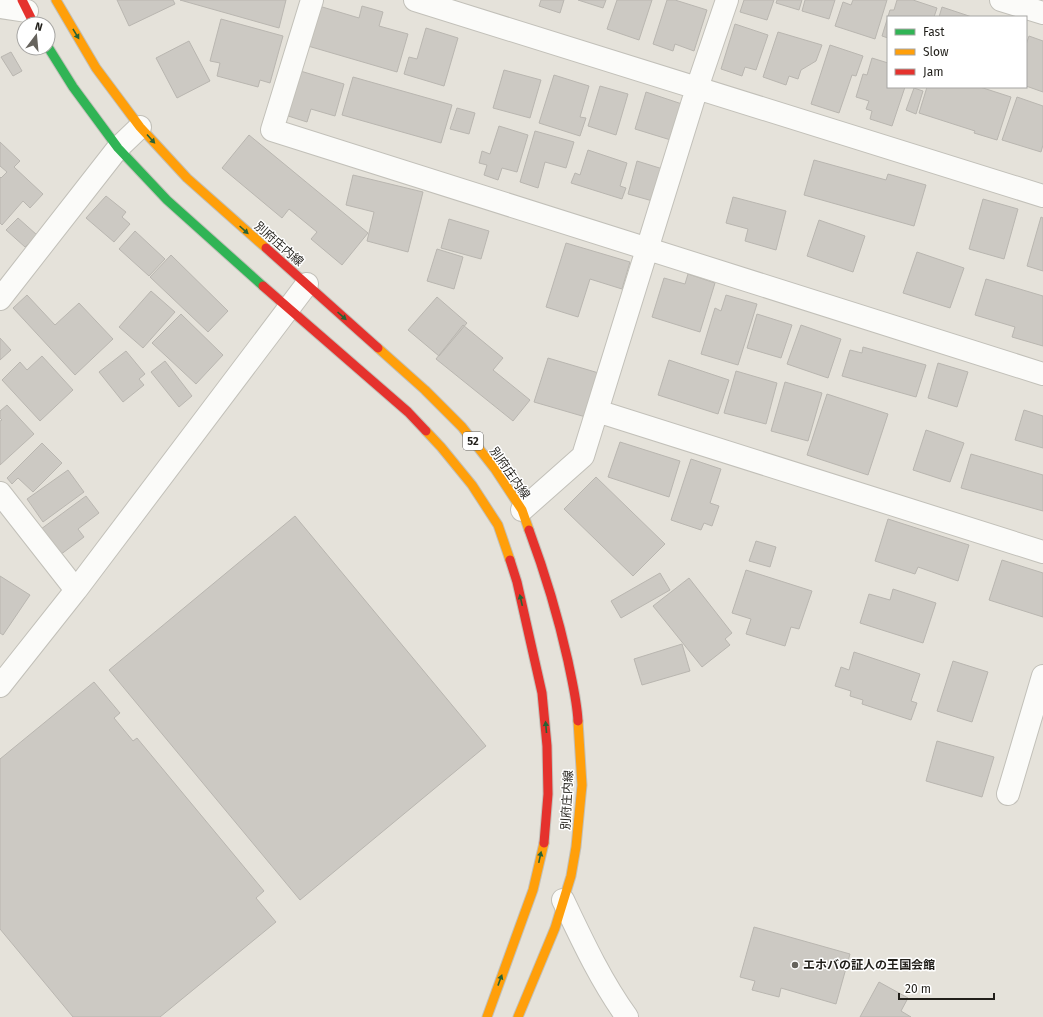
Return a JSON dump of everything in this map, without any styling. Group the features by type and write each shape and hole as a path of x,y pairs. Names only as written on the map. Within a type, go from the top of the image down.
{"main road":[{"name":"別府庄内線","path":"56,0 96,68 140,127 187,178 425,390 462,427 495,469 522,510 544,570 561,631 577,704 582,785 576,847 570,876 546,952 518,1017"},
{"name":"別府庄内線","path":"53,56 72,87 118,148 167,200 408,412 441,447 472,485 498,525 517,582 542,693 547,746 548,794 544,842 533,890 487,1017"}],"street":[{"path":"312,0 272,130 1043,374"},
{"path":"415,0 1043,196"},
{"path":"522,510 583,456 697,88 727,0"},
{"path":"1001,0 1043,13"},
{"path":"0,7 28,12"},
{"path":"0,299 118,148 140,127"},
{"path":"0,686 76,590 307,284"},
{"path":"597,411 1043,552"},
{"path":"0,493 76,590"},
{"path":"1008,794 1043,676"},
{"path":"563,900 602,978 627,1017"}],"building":[{"path":"117,0 173,0 175,4 129,26"},
{"path":"180,0 286,0 279,28"},
{"path":"541,0 564,0 560,13 539,6"},
{"path":"578,0 606,0 603,8"},
{"path":"617,0 652,0 639,40 607,29"},
{"path":"667,0 675,0 707,10 694,51 675,44 673,51 653,44"},
{"path":"744,0 774,0 767,20 740,12"},
{"path":"777,0 802,0 799,10 776,3"},
{"path":"805,0 835,0 829,19 802,11"},
{"path":"853,0 887,0 875,39 835,26 843,2 851,5"},
{"path":"897,0 913,0 937,8 934,16 888,16 890,10 894,10"},
{"path":"319,6 359,18 362,6 383,12 379,26 408,34 397,72 308,46"},
{"path":"942,7 969,16 939,16"},
{"path":"221,19 283,36 270,83 260,80 258,87 217,76 220,63 210,61"},
{"path":"887,20 887,38 882,36"},
{"path":"735,24 768,35 756,70 745,67 742,76 721,69"},
{"path":"426,28 458,38 444,86 404,74 409,57 417,59"},
{"path":"778,32 822,45 816,61 801,70 798,79 789,76 786,85 763,77"},
{"path":"1029,36 1043,41 1043,92 1027,86 1027,42"},
{"path":"189,41 210,81 177,98 156,58"},
{"path":"830,45 863,56 856,76 852,75 839,113 811,104"},
{"path":"11,52 22,71 13,76 1,57"},
{"path":"872,58 887,63 887,88 905,88 892,126 870,119 872,111 866,109 869,101 856,97 863,74 867,75"},
{"path":"297,70 344,84 335,116 311,109 307,122 285,115"},
{"path":"504,70 541,80 530,118 493,108"},
{"path":"554,75 589,86 580,117 586,118 580,136 539,123"},
{"path":"353,77 452,105 441,143 342,115"},
{"path":"600,86 628,94 616,135 588,126"},
{"path":"914,88 923,91 916,114 906,110"},
{"path":"927,88 983,88 1011,97 997,140 974,133 975,131 919,113"},
{"path":"646,92 685,105 674,141 635,129"},
{"path":"1017,97 1043,106 1043,145 1041,152 1002,140"},
{"path":"457,108 475,113 469,134 450,129"},
{"path":"499,126 528,135 517,172 502,168 498,180 484,175 487,165 479,163 482,151 490,154"},
{"path":"535,131 574,142 566,168 545,162 538,188 520,182"},
{"path":"249,135 368,233 342,265 311,239 317,232 289,209 282,218 222,168"},
{"path":"0,142 20,161 14,167 43,194 30,208 23,201 2,225 0,223 0,177 1,178 7,172 0,166"},
{"path":"588,150 627,163 620,186 626,188 622,199 571,183 575,173 580,175"},
{"path":"814,160 886,180 888,174 926,185 914,226 804,195"},
{"path":"637,161 666,170 656,202 628,194"},
{"path":"353,175 423,192 408,252 367,241 374,212 346,205"},
{"path":"106,196 126,212 122,217 130,224 114,242 86,218"},
{"path":"733,197 786,211 776,250 745,241 748,229 726,223"},
{"path":"983,199 1018,209 1004,259 969,249"},
{"path":"1041,217 1043,218 1043,271 1027,266"},
{"path":"18,218 37,235 25,247 6,230"},
{"path":"449,219 489,231 481,259 441,248"},
{"path":"819,220 865,236 853,272 807,256"},
{"path":"135,231 165,259 149,276 119,249"},
{"path":"566,243 630,262 622,289 590,279 578,317 546,307"},
{"path":"437,249 463,257 454,289 427,281"},
{"path":"917,252 964,268 950,308 903,293"},
{"path":"171,255 228,311 208,332 150,277"},
{"path":"688,274 715,283 700,332 652,317 664,278 685,284"},
{"path":"986,279 1043,296 1043,346 1012,337 1015,327 975,315"},
{"path":"151,291 175,312 143,348 119,327"},
{"path":"27,295 55,325 79,303 113,339 75,375 13,308"},
{"path":"726,295 757,304 738,365 701,354 715,308 721,311"},
{"path":"437,297 467,323 439,356 408,330"},
{"path":"181,314 223,355 196,384 152,343"},
{"path":"757,314 792,325 781,358 747,348"},
{"path":"463,325 503,358 493,370 530,400 513,421 436,359"},
{"path":"801,325 841,339 828,378 787,364"},
{"path":"0,338 11,350 0,360"},
{"path":"863,347 926,365 916,397 842,376 850,350 862,353"},
{"path":"126,351 145,374 139,379 144,385 123,402 99,372"},
{"path":"42,356 73,390 40,421 2,380 20,362 27,370"},
{"path":"548,358 602,374 589,418 534,402"},
{"path":"669,360 729,380 718,414 658,395"},
{"path":"165,361 192,396 179,407 151,372"},
{"path":"938,363 968,372 957,407 928,398"},
{"path":"736,371 777,383 766,424 724,413"},
{"path":"785,382 822,393 808,441 771,431"},
{"path":"827,394 888,414 868,475 807,455"},
{"path":"7,405 34,434 0,465 0,421 2,420 0,418 0,411"},
{"path":"1024,410 1043,416 1043,448 1015,440"},
{"path":"926,430 964,443 950,482 913,470"},
{"path":"620,442 680,461 669,497 608,477"},
{"path":"42,443 62,463 33,492 18,478 12,484 7,478"},
{"path":"971,454 1043,475 1043,511 961,488"},
{"path":"691,459 721,469 710,503 719,506 712,526 704,523 701,530 671,520"},
{"path":"68,470 84,492 43,522 27,499"},
{"path":"596,477 665,544 633,576 564,509"},
{"path":"86,496 99,513 78,529 84,537 60,555 41,529"},
{"path":"295,516 486,746 300,900 109,670"},
{"path":"888,519 969,545 958,581 918,567 915,574 875,561"},
{"path":"756,541 776,547 770,567 749,561"},
{"path":"1002,560 1043,573 1043,617 989,600"},
{"path":"746,570 812,591 799,629 791,627 785,646 746,634 751,619 732,613"},
{"path":"660,573 670,590 621,618 611,601"},
{"path":"0,576 30,595 3,635 0,633"},
{"path":"689,578 732,633 725,639 730,645 702,667 653,606"},
{"path":"893,589 936,603 923,643 860,623 869,594 890,600"},
{"path":"682,644 690,671 642,685 634,659"},
{"path":"854,652 920,674 911,701 917,703 911,720 862,704 863,700 850,696 851,691 835,686 841,667 849,670"},
{"path":"953,661 988,672 972,722 937,711"},
{"path":"94,682 120,713 114,718 133,741 137,738 264,891 256,898 276,922 160,1017 73,1017 0,929 0,759"},
{"path":"937,741 994,757 982,797 926,781"},
{"name":"エホバの証人の王国会館","path":"754,927 850,954 836,1004 781,988 779,997 752,990 755,981 740,977"},
{"path":"879,982 908,998 901,1011 911,1017 860,1017"}],"traffic: fast":[{"path":"54,56 73,87 118,148 167,200 263,286"}],"traffic: slow":[{"path":"56,0 96,68 140,127 187,178 266,248"},
{"path":"378,348 425,390 462,427 495,469 522,510 529,530"},
{"path":"426,431 472,485 498,525 510,560"},
{"path":"518,1017 555,928 571,876 576,847 582,785 578,721"},
{"path":"487,1017 533,890 544,843"}],"traffic: jam":[{"path":"22,0 30,16"},
{"path":"266,248 378,348"},
{"path":"263,286 408,412 426,431"},
{"path":"529,530 546,578 560,628 577,706 578,721"},
{"path":"510,560 517,582 542,693 547,746 548,794 544,843"}],"place":[{"name":"エホバの証人の王国会館","path":"795,965"}]}
